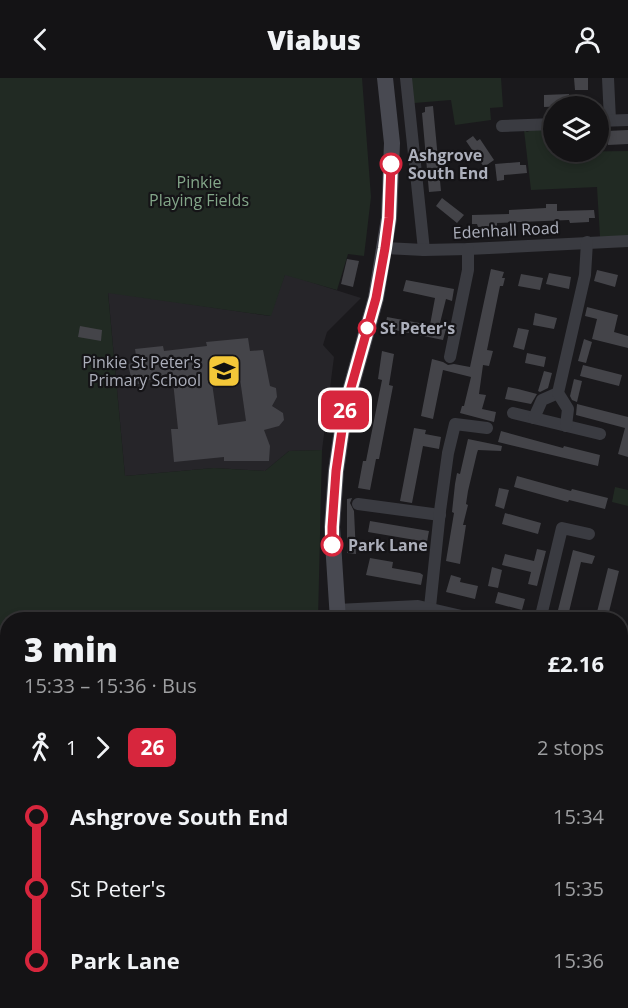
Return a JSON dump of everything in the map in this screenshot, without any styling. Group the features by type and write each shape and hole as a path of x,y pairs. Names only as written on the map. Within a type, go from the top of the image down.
{"main road":[{"path":"338,612 332,527 336,471 345,409 376,298 389,218 392,143 385,78"}],"street":[{"path":"406,78 424,250"},
{"path":"606,96 608,78"},
{"path":"609,121 628,120"},
{"path":"502,126 543,124"},
{"name":"Edenhall Road","path":"385,248 468,249 628,241"},
{"path":"566,426 568,409 558,393 585,275 586,242"},
{"path":"450,357 468,270 468,249"},
{"path":"534,418 542,400 558,393"},
{"path":"513,413 600,434"},
{"path":"430,608 448,453 454,424 487,429"},
{"path":"358,504 440,515"},
{"path":"542,612 561,528 589,534"},
{"path":"406,612 430,608 446,612"}],"shaded area":[{"name":"Pinkie St Peter's Primary School","path":"285,274 361,298 327,332 323,345 334,357 322,450 289,451 265,471 214,468 125,476 108,292 270,316"}],"green space":[{"name":"Pinkie Playing Fields","path":"0,78 362,78 371,197 364,256 348,254 337,290 285,275 271,316 108,293 125,476 214,468 265,471 289,451 322,450 318,612 0,612"},
{"path":"411,78 501,78 503,107 490,108 491,120 455,125 451,100 414,103"},
{"path":"543,129 543,162 609,162 609,151 628,151 628,236 600,237 597,187 531,190 524,130 527,132"},
{"path":"615,487 628,490 628,506 612,502"}],"building":[{"path":"574,78 588,78 588,90 575,90"},
{"path":"569,94 569,96 544,96"},
{"path":"433,106 441,191 429,192 422,113 425,112 425,107"},
{"path":"628,130 628,144 609,145 609,131"},
{"path":"473,136 477,141 480,139 494,160 484,167 466,141"},
{"path":"520,162 520,165 526,165 527,173 504,175 504,180 497,181 495,164"},
{"path":"442,198 464,215 457,223 436,206"},
{"path":"546,204 557,204 557,211 594,210 595,218 589,218 589,222 570,223 569,220 497,223 497,226 478,227 477,224 472,224 472,215 509,214 509,210 546,208"},
{"path":"347,259 359,261 353,287 341,284"},
{"path":"491,269 504,272 502,278 505,278 503,286 500,286 487,350 493,351 489,366 483,365 479,394 486,395 482,409 496,412 494,422 460,413 471,377 443,370 433,419 421,416 432,359 448,365 470,367"},
{"path":"597,270 618,275 615,287 594,281"},
{"path":"549,273 571,277 569,289 546,284"},
{"path":"521,274 543,278 540,290 518,286"},
{"path":"406,280 454,289 452,301 446,299 439,327 446,329 443,340 385,328 387,317 430,325 435,298 403,291"},
{"path":"587,307 618,315 614,332 628,336 628,348 592,339 597,319 585,316"},
{"path":"535,313 557,318 554,329 533,325"},
{"path":"80,326 102,330 101,341 78,337"},
{"path":"518,328 529,330 524,350 513,347"},
{"path":"248,338 250,351 263,350 270,386 276,388 277,397 272,406 283,413 284,420 279,426 264,430 270,446 269,461 224,461 224,457 174,462 171,429 178,429 172,372 133,386 128,364 137,362 135,349 163,346 164,351 207,346 206,342","holes":["239,372 246,421 218,425 211,376"]},
{"path":"584,339 592,342 586,363 578,361"},
{"path":"382,351 394,354 389,385 393,386 379,459 376,459 370,490 358,488 363,461 366,461 382,380 378,379"},
{"path":"527,353 546,357 544,367 525,363"},
{"path":"583,365 622,375 619,386 580,376"},
{"path":"544,371 552,373 548,388 540,392 538,391"},
{"path":"574,379 582,381 577,402 570,396"},
{"path":"508,387 537,394 531,404 505,399"},
{"path":"577,404 628,417 628,457 618,454 625,428 576,415"},
{"path":"414,428 426,430 425,434 441,437 439,449 423,446 412,503 400,501"},
{"path":"501,431 563,448 564,446 600,455 598,466 498,442"},
{"path":"468,439 502,446 501,451 478,450 468,491 460,564 446,561 454,513 452,512 455,484 457,473 460,474"},
{"path":"517,476 571,491 572,489 608,498 605,509 569,500 568,502 514,487"},
{"path":"499,488 509,490 504,509 495,506"},
{"path":"352,498 350,503 354,511 356,554 347,553 347,499"},
{"path":"505,513 541,523 538,534 502,524"},
{"path":"370,521 429,531 427,542 368,532"},
{"path":"537,549 546,551 537,586 528,584 531,572 502,565 505,554 534,561"},
{"path":"573,550 595,556 592,564 581,562 569,612 558,612"},
{"path":"370,558 393,562 392,568 420,573 423,575 421,585 366,575"},
{"path":"492,567 502,570 498,588 488,586"},
{"path":"608,568 619,571 609,612 597,612"},
{"path":"451,575 461,578 460,582 478,586 475,599 446,592"},
{"path":"498,592 525,599 522,610 495,603"}],"bus line":[{"name":"26","path":"332,545 336,471 345,409 376,298 389,218 391,164"}],"place":[{"name":"Ashgrove South End","path":"391,164"},
{"name":"St Peter's","path":"367,328"},
{"name":"Pinkie St Peter's Primary School","path":"224,371"},
{"name":"Park Lane","path":"332,545"}]}
